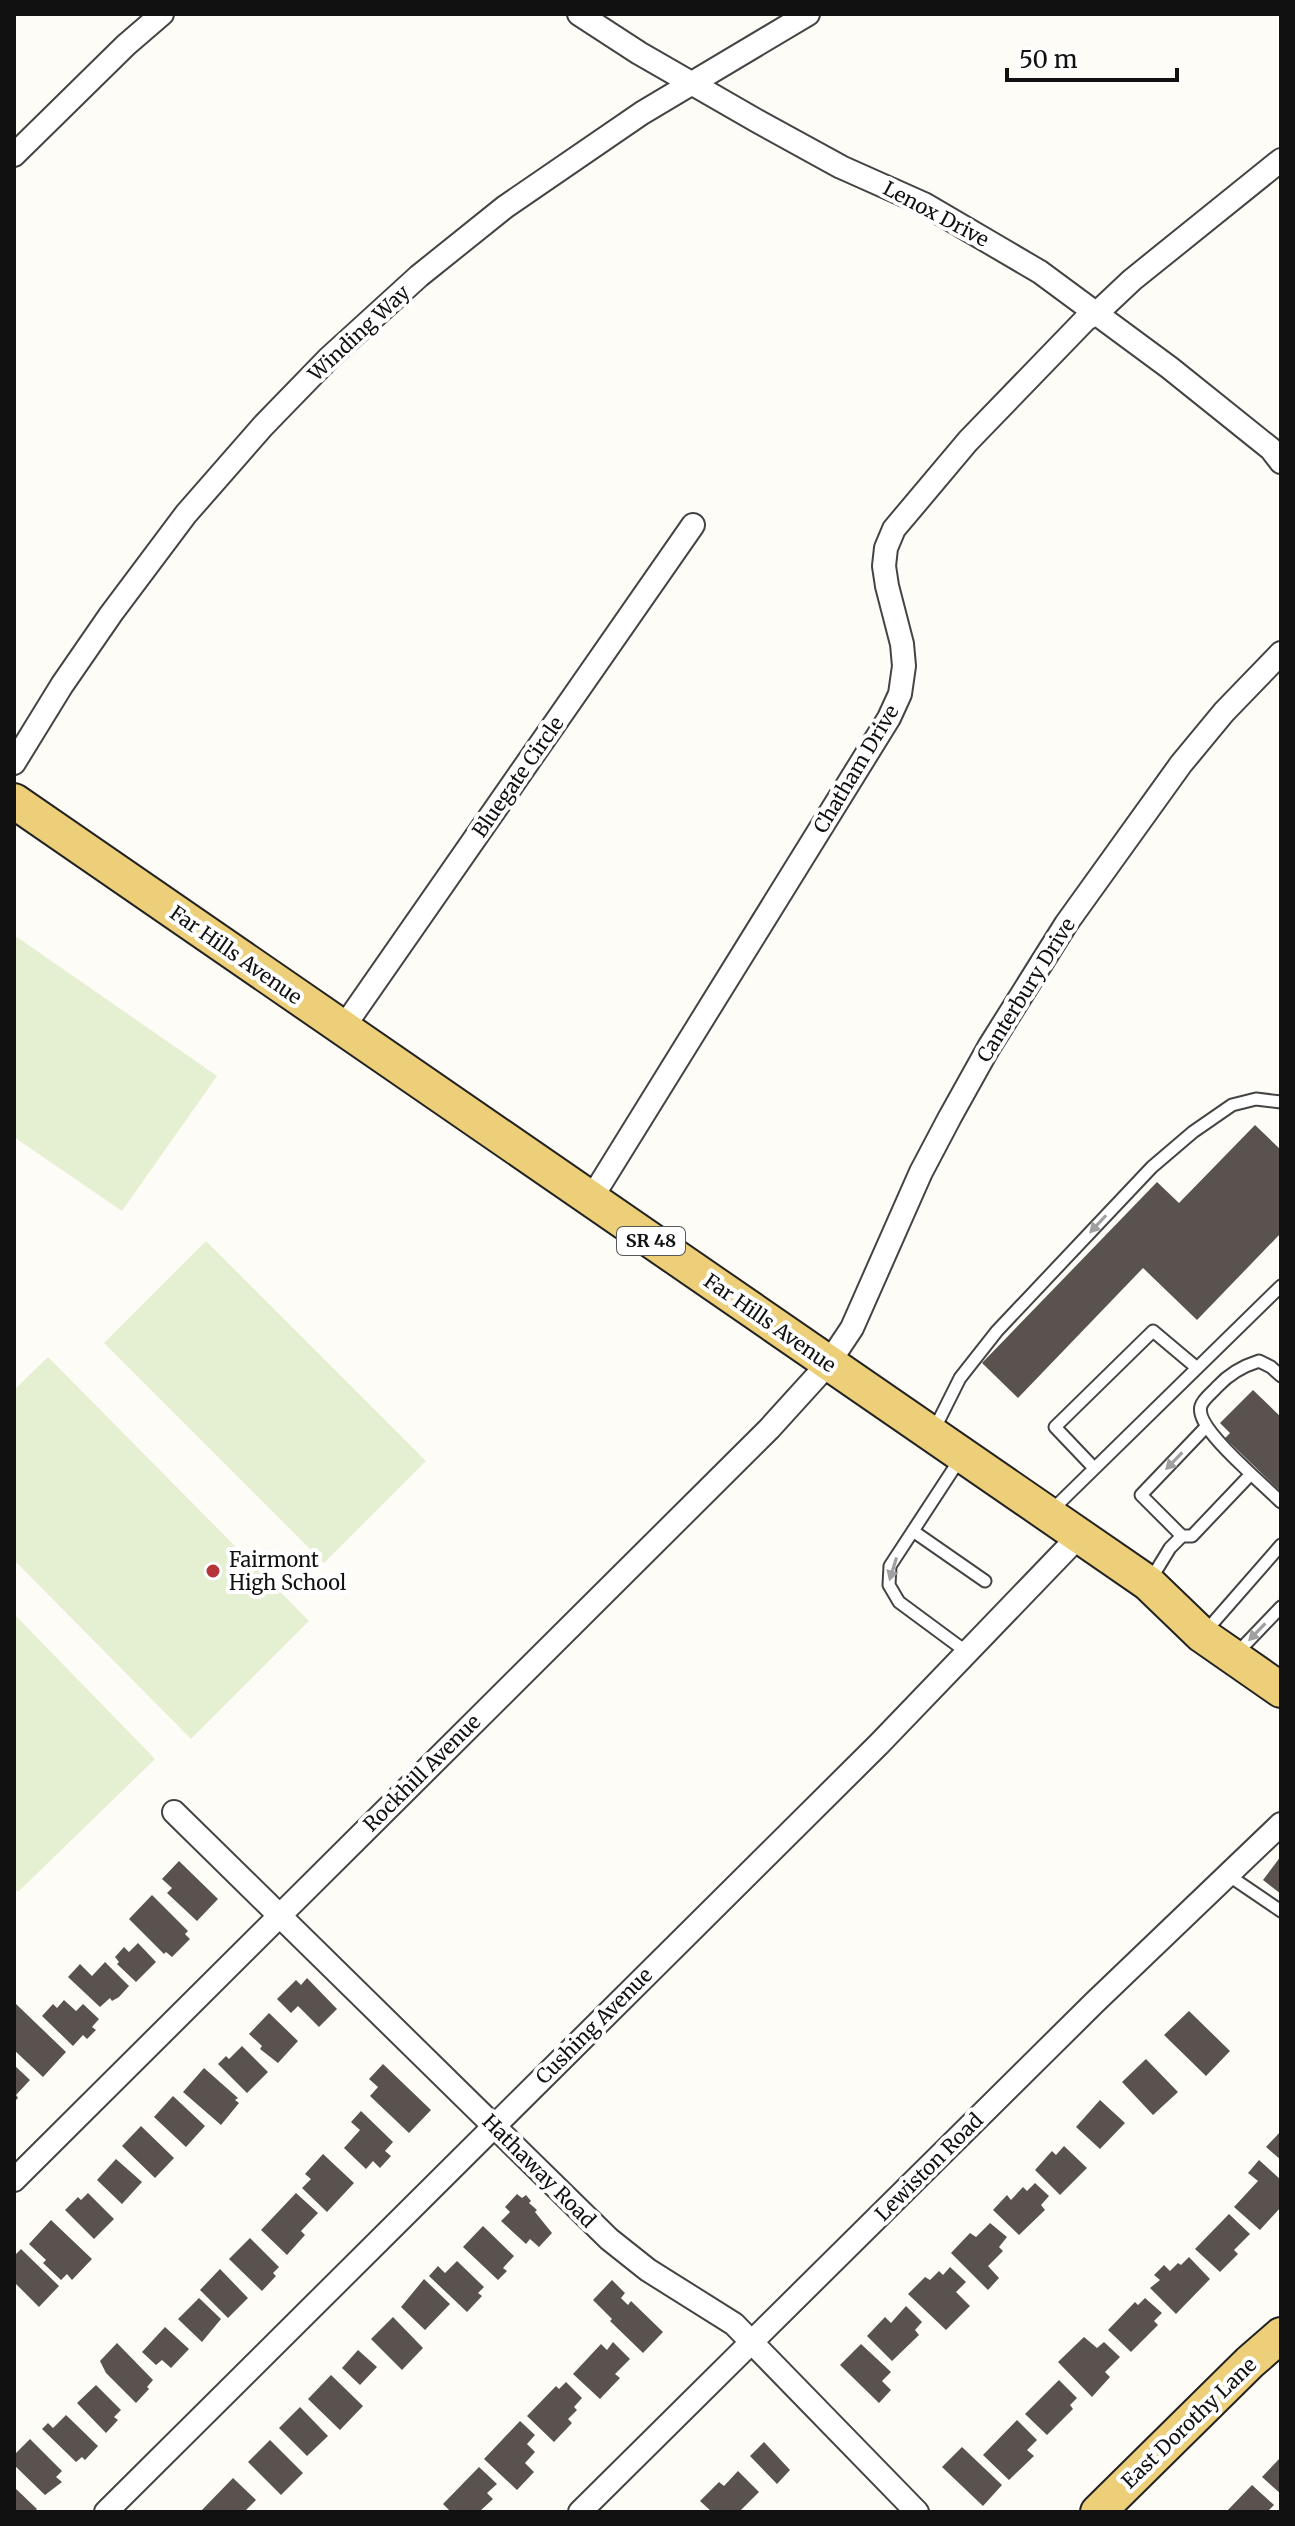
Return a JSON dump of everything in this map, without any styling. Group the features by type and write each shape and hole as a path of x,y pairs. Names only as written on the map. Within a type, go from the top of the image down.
{"main road":[{"name":"Far Hills Avenue","path":"14,801 1148,1583 1202,1635 1281,1690"},
{"name":"East Dorothy Lane","path":"1098,2512 1281,2335"}],"street":[{"path":"14,155 162,14"},
{"name":"Lenox Drive","path":"579,14 693,84 841,167 924,204 1040,272 1170,368 1278,454"},
{"name":"Winding Way","path":"14,763 111,614 186,514 263,426 329,358 419,276 505,207 642,113 808,14"},
{"name":"Chatham Drive","path":"591,1199 889,718 900,694 904,666 902,644 884,566 886,548 894,529 1012,393 1086,319 1281,160"},
{"name":"Bluegate Circle","path":"343,1028 693,525"},
{"name":"Canterbury Drive","path":"828,1364 852,1328 921,1172 950,1117 989,1047 1059,936 1181,764 1224,712 1281,653"},
{"name":"Rockhill Avenue","path":"14,2180 769,1429 828,1364"},
{"name":"Cushing Avenue","path":"106,2512 968,1653 1079,1536"},
{"name":"Hathaway Road","path":"174,1812 609,2239 648,2270 723,2316 917,2512"},
{"name":"Lewiston Road","path":"580,2512 1281,1824"}],"lane":[{"path":"932,1434 960,1378 997,1331 1152,1167 1193,1132 1232,1105 1256,1099 1281,1102"},
{"path":"1047,1514 1281,1286"},
{"path":"1094,1468 1055,1427 1153,1331 1197,1368"},
{"path":"1281,1376 1259,1361 1224,1380 1201,1404 1200,1415 1206,1427 1281,1502"},
{"path":"1206,1427 1141,1495 1182,1536 1192,1536 1251,1474"},
{"path":"962,1455 890,1566 889,1585 899,1602 968,1653"},
{"path":"913,1531 985,1581"},
{"path":"1148,1583 1170,1548 1182,1536"},
{"path":"1202,1635 1281,1545"},
{"path":"1234,1657 1281,1607"},
{"path":"1227,1875 1281,1911"}],"green space":[{"path":"14,935 217,1076 122,1211 14,1137"},
{"path":"206,1241 426,1461 324,1563 104,1343"},
{"path":"48,1357 309,1621 191,1739 14,1560 14,1390"},
{"path":"14,1614 155,1759 18,1892 14,1888"}],"building":[{"path":"1255,1125 1281,1150 1281,1233 1197,1320 1143,1268 1018,1398 982,1363 1157,1182 1179,1203"},
{"path":"1253,1390 1281,1417 1281,1492 1225,1438 1230,1433 1220,1423"},
{"path":"1281,1856 1281,1894 1263,1880"},
{"path":"179,1861 218,1899 197,1921 167,1893 172,1888 162,1879"},
{"path":"152,1895 188,1931 185,1934 190,1939 172,1957 166,1952 164,1954 129,1919"},
{"path":"138,1943 156,1962 136,1982 117,1964 119,1962 115,1957 124,1947 129,1952"},
{"path":"105,1962 129,1986 119,1997 112,2001 110,1998 100,2007 68,1977 80,1964 92,1976"},
{"path":"307,1978 337,2009 319,2027 298,2006 291,2013 277,1999 296,1980 301,1985"},
{"path":"64,2000 76,2011 83,2004 99,2019 92,2027 96,2030 87,2039 83,2035 73,2046 42,2016 53,2004 57,2008"},
{"path":"16,2004 66,2052 43,2077 14,2050"},
{"path":"1189,2011 1230,2051 1206,2076 1164,2035"},
{"path":"269,2013 298,2041 278,2063 260,2049 262,2046 249,2034"},
{"path":"242,2046 268,2072 247,2093 218,2064 226,2056 229,2059"},
{"path":"1146,2059 1178,2092 1153,2115 1122,2082"},
{"path":"383,2064 431,2110 409,2133 370,2096 378,2087 369,2079"},
{"path":"14,2065 30,2080 16,2095 18,2098 14,2102"},
{"path":"204,2068 238,2098 235,2100 239,2103 221,2125 183,2092"},
{"path":"173,2096 205,2126 186,2147 154,2117"},
{"path":"1100,2100 1125,2123 1100,2149 1076,2127"},
{"path":"361,2111 393,2142 385,2151 391,2156 380,2168 373,2161 366,2169 344,2148 360,2130 351,2122"},
{"path":"141,2126 174,2158 155,2178 122,2146"},
{"path":"1281,2131 1281,2160 1266,2147"},
{"path":"1064,2146 1087,2168 1060,2195 1035,2170 1052,2151 1056,2155"},
{"path":"323,2154 354,2183 327,2212 302,2188 311,2179 305,2174"},
{"path":"116,2159 142,2182 122,2204 97,2180"},
{"path":"1259,2160 1281,2180 1281,2207 1260,2230 1234,2207 1258,2181 1248,2173"},
{"path":"1035,2183 1049,2196 1041,2205 1045,2210 1019,2235 993,2210 1007,2195 1011,2200 1023,2187 1027,2191"},
{"path":"88,2193 114,2219 94,2239 65,2210 78,2197 81,2200"},
{"path":"296,2193 318,2213 301,2231 305,2235 287,2255 261,2230"},
{"path":"517,2194 522,2198 526,2195 552,2233 539,2247 530,2239 526,2244 501,2221 510,2212 505,2207"},
{"path":"1229,2214 1250,2234 1234,2250 1238,2254 1220,2272 1195,2249"},
{"path":"51,2220 92,2259 72,2280 67,2274 61,2280 29,2244"},
{"path":"990,2223 1007,2237 999,2247 1003,2251 988,2266 999,2278 988,2290 951,2253 970,2233 976,2237"},
{"path":"483,2226 514,2256 503,2268 507,2271 498,2280 463,2247"},
{"path":"250,2238 279,2267 273,2273 276,2276 262,2291 229,2259"},
{"path":"21,2249 59,2286 39,2307 14,2282 14,2256"},
{"path":"1189,2257 1210,2279 1176,2314 1150,2288 1160,2280 1154,2275 1164,2265 1170,2271"},
{"path":"457,2261 484,2287 478,2293 482,2296 467,2312 429,2276 438,2266 445,2273"},
{"path":"950,2267 966,2282 956,2292 970,2306 946,2330 908,2294 925,2277 930,2280 939,2271 943,2275"},
{"path":"220,2269 248,2298 228,2318 200,2290"},
{"path":"424,2279 450,2304 425,2330 401,2307"},
{"path":"612,2280 625,2293 621,2298 628,2305 631,2301 663,2332 643,2353 593,2300"},
{"path":"199,2298 221,2319 202,2342 178,2319"},
{"path":"1145,2298 1162,2313 1154,2321 1158,2325 1131,2352 1108,2330 1135,2302 1138,2305"},
{"path":"906,2306 922,2322 915,2330 919,2335 892,2361 867,2336 885,2317 891,2323"},
{"path":"393,2317 423,2348 402,2370 371,2339"},
{"path":"165,2327 189,2349 171,2368 162,2360 156,2365 142,2352"},
{"path":"1084,2337 1097,2348 1104,2342 1120,2357 1105,2372 1110,2377 1092,2397 1058,2362"},
{"path":"613,2342 630,2359 615,2374 620,2378 600,2399 573,2374 601,2344 607,2350"},
{"path":"117,2343 153,2380 136,2403 106,2373 100,2361"},
{"path":"861,2344 891,2372 882,2381 891,2390 879,2403 840,2365"},
{"path":"358,2350 377,2367 360,2385 342,2368"},
{"path":"331,2375 363,2406 340,2430 308,2399"},
{"path":"1059,2380 1077,2398 1070,2405 1073,2409 1047,2435 1025,2414"},
{"path":"566,2382 582,2398 574,2407 577,2410 568,2419 572,2423 554,2442 527,2416 556,2386 559,2389"},
{"path":"96,2385 121,2410 114,2417 118,2420 106,2433 77,2403"},
{"path":"300,2407 328,2436 307,2456 279,2428"},
{"path":"66,2415 98,2446 85,2460 82,2457 76,2462 42,2429 48,2423 53,2428"},
{"path":"1017,2420 1037,2440 1027,2450 1034,2456 1009,2480 983,2455"},
{"path":"520,2421 535,2435 527,2444 535,2452 525,2463 534,2472 517,2490 484,2459"},
{"path":"30,2439 62,2471 56,2477 62,2482 45,2495 14,2465 14,2455"},
{"path":"270,2440 303,2473 281,2495 248,2462"},
{"path":"764,2442 790,2470 777,2484 750,2456"},
{"path":"962,2447 1002,2485 983,2506 942,2467"},
{"path":"1281,2457 1281,2494 1262,2477"},
{"path":"479,2467 497,2484 487,2493 493,2499 479,2512 451,2512 443,2504"},
{"path":"738,2471 759,2492 739,2512 712,2512 700,2501 719,2482 724,2486"},
{"path":"233,2478 256,2500 244,2512 200,2512"},
{"path":"1252,2485 1274,2505 1267,2512 1226,2512"},
{"path":"14,2487 37,2509 34,2512 14,2512"}],"place":[{"name":"Fairmont High School","path":"213,1571"}]}
